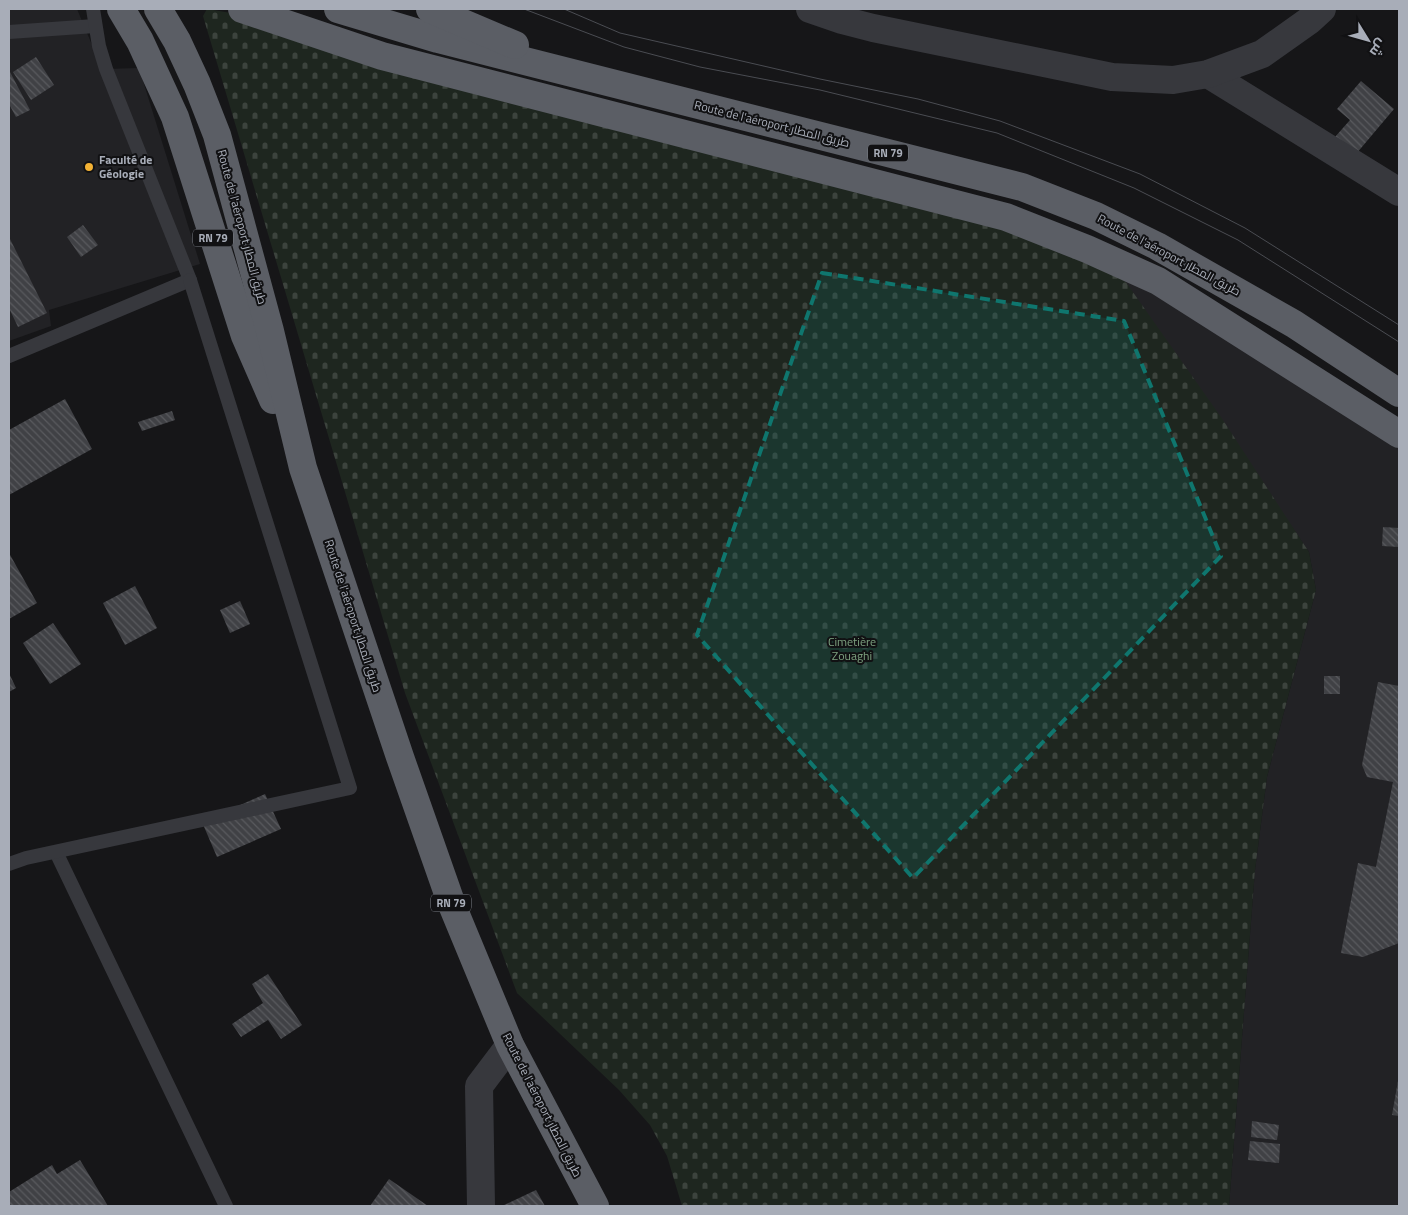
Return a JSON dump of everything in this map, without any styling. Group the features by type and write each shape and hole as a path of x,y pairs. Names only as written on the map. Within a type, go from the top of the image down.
{"highway":[{"name":"RN 79","path":"121,9 140,41 175,117 245,336 303,468"},
{"name":"Route de l'aéroport طريق المطار","path":"158,9 177,41 198,84 217,135 270,330 303,468 452,905 510,1046 594,1206"},
{"path":"242,9 382,56 1006,217 1087,249 1158,282 1399,434"},
{"name":"Route de l'aéroport طريق المطار","path":"338,9 438,39 601,82 1022,187 1096,216 1156,246 1294,324 1399,393"},
{"name":"RN 79","path":"430,9 601,82"}],"street":[{"path":"810,9 873,28 1112,77 1173,80 1208,74 1262,54 1310,20 1322,9"},
{"path":"1208,74 1399,192"},
{"path":"481,1206 479,1086 510,1046"}],"lane":[{"path":"9,864 350,788 190,280 106,69 95,26 93,9"},
{"path":"9,32 95,26"},
{"path":"9,356 190,280"},
{"path":"56,852 226,1206"}],"highlighted area":[{"path":"822,273 1124,321 1221,556 913,878 697,635"}],"shaded area":[{"name":"Faculté de Géologie","path":"9,9 77,9 95,52 106,69 139,68 200,264 49,310 51,326 9,341"},
{"path":"1111,261 1399,432 1399,1206 1229,1206 1255,870 1267,777 1316,590 1309,552"}],"green space":[{"name":"Cimetière Zouaghi","path":"207,9 237,14 931,192 1111,261 1221,417 1309,552 1316,590 1267,777 1255,870 1229,1206 682,1206 667,1156 650,1125 619,1090 517,993 405,693 203,16"}],"building":[{"path":"36,57 54,85 31,100 13,72"},
{"path":"9,70 30,110 16,117 9,104"},
{"path":"1361,81 1394,109 1356,154 1335,137 1350,120 1337,109"},
{"path":"83,225 98,245 81,257 67,237"},
{"path":"9,237 47,313 18,327 9,308"},
{"path":"65,399 92,449 9,495 9,430"},
{"path":"172,411 175,420 142,431 138,422"},
{"path":"1383,527 1399,528 1399,547 1382,546"},
{"path":"9,553 37,603 9,619"},
{"path":"135,586 157,628 125,645 103,603"},
{"path":"240,601 250,624 230,633 220,610"},
{"path":"53,623 81,664 50,684 23,643"},
{"path":"9,673 16,688 9,692"},
{"path":"1324,676 1340,676 1340,694 1324,694"},
{"path":"1378,682 1399,686 1399,943 1363,957 1341,953 1358,863 1376,867 1393,782 1367,777 1362,765"},
{"path":"265,794 281,829 217,857 202,822"},
{"path":"268,974 302,1025 281,1039 268,1020 241,1037 232,1024 263,1003 252,984"},
{"path":"1399,1081 1399,1116 1392,1115"},
{"path":"1252,1121 1279,1125 1277,1140 1251,1137"},
{"path":"1250,1141 1280,1144 1279,1163 1248,1160"},
{"path":"80,1160 108,1206 9,1206 9,1192 52,1165 57,1174"},
{"path":"389,1179 428,1206 370,1206"},
{"path":"536,1190 545,1206 502,1206"}],"tram line":[{"path":"524,9 624,47 700,67 820,90 997,133 1134,188 1238,240 1399,342"},
{"path":"564,9 620,33 820,79 918,99 1000,121 1140,174 1245,228 1399,325"}],"place":[{"name":"Faculté de Géologie","path":"89,167"}]}
